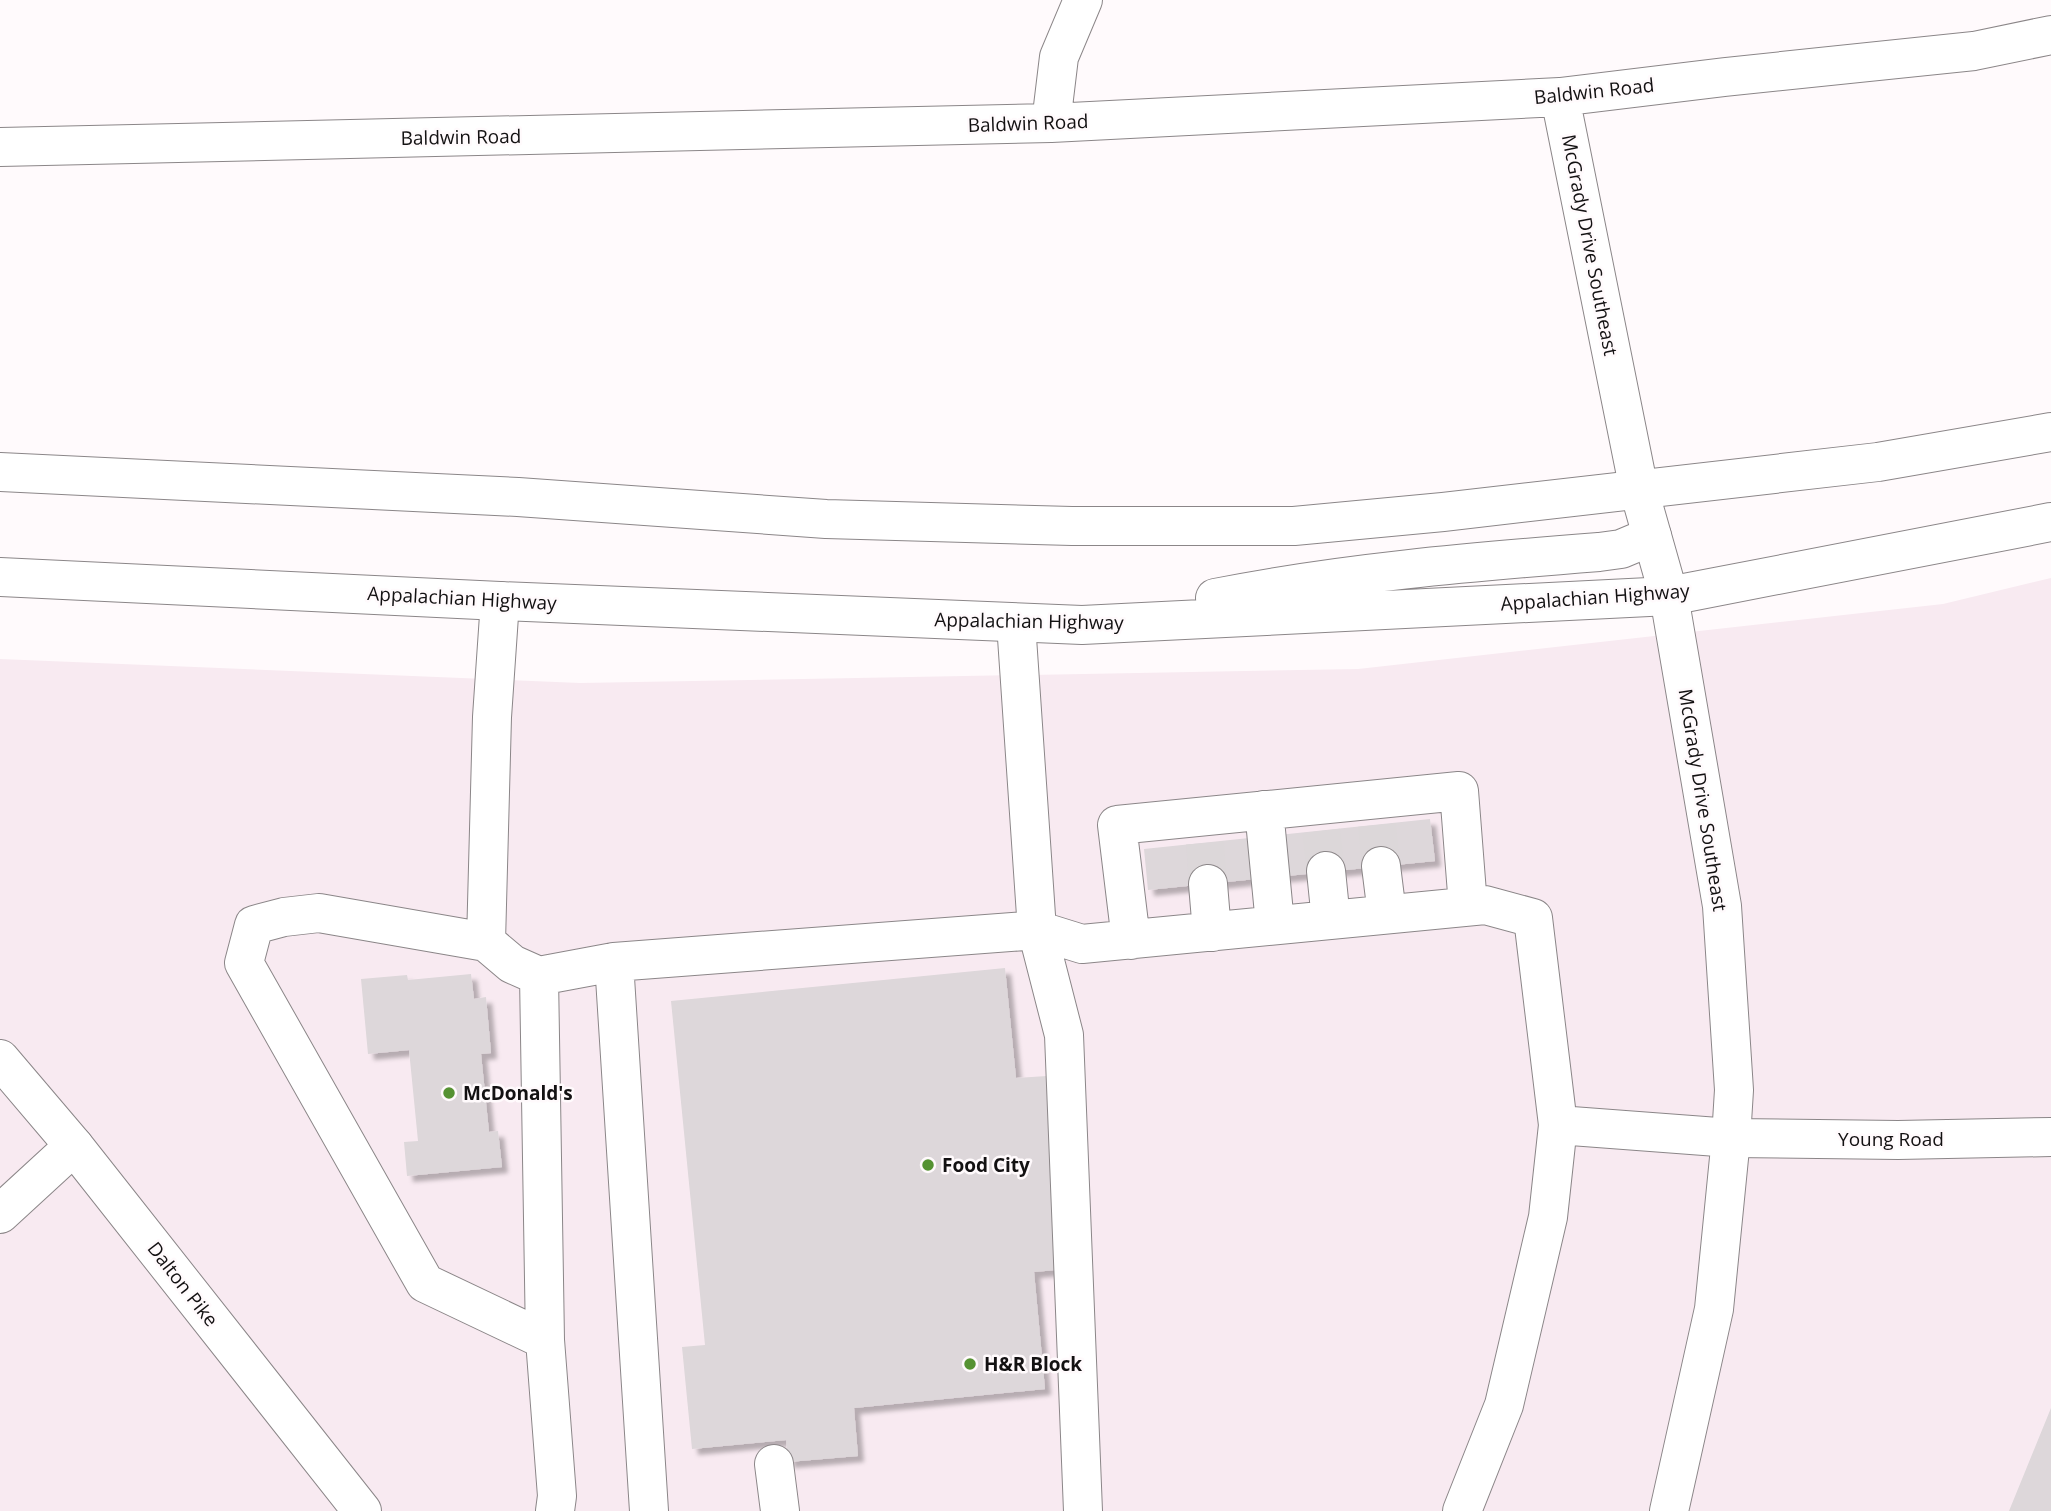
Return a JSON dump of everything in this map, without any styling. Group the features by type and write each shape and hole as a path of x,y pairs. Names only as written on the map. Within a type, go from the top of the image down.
{"main road":[{"path":"1051,124 1059,57 1083,0"},
{"name":"Baldwin Road","path":"0,147 1051,124 1560,97 1974,51 2051,35"},
{"name":"McGrady Drive Southeast","path":"1560,97 1639,490 1669,596 1722,906 1734,1090 1731,1138 1714,1309 1669,1511"},
{"path":"0,472 518,498 826,519 1072,526 1294,526 1878,462 2051,432"},
{"name":"Appalachian Highway","path":"0,577 1082,625 1669,596 2051,522"},
{"path":"1082,625 1310,582 1610,551 1652,536"},
{"path":"486,942 492,717 500,601"},
{"path":"1016,623 1037,930 1064,1035 1083,1511"},
{"path":"1130,940 1117,825 1203,830 1264,810 1320,818 1375,812 1459,790 1468,906"},
{"path":"1264,810 1275,924"},
{"path":"1381,866 1387,914"},
{"path":"1326,872 1331,920"},
{"path":"1208,884 1212,932"},
{"path":"545,1340 425,1283 244,963 254,925 284,917 319,913 486,942 512,964 539,976 614,962 1037,930 1082,944 1485,905 1534,918 1558,1125 1548,1217 1504,1405 1462,1511"},
{"path":"614,962 649,1511"},
{"path":"539,976 545,1340 557,1496 555,1511"},
{"name":"Dalton Pike","path":"0,1059 74,1146 362,1511"},
{"name":"Young Road","path":"1558,1125 1731,1138 1898,1140 2051,1137"},
{"path":"0,1214 74,1146"},
{"path":"774,1464 780,1511"}],"shaded area":[{"path":"2051,578 2051,1511 0,1511 0,659 580,683 1358,669 1943,604"}],"building":[{"path":"1430,819 1435,861 1148,890 1144,849"},
{"path":"1005,968 1016,1078 1047,1076 1066,1269 1034,1272 1045,1389 854,1408 858,1456 788,1462 786,1440 692,1449 682,1347 705,1345 671,1001"},
{"name":"McDonald's","path":"471,974 474,999 486,997 491,1053 481,1054 489,1132 498,1131 502,1167 407,1176 404,1142 418,1141 409,1050 368,1054 361,979 407,975 408,980"},
{"path":"2051,1408 2051,1511 2009,1511"}],"tunnel":[{"path":"1377,825 1381,866"},
{"path":"1321,831 1326,871"},
{"path":"1205,843 1208,884"}],"place":[{"name":"McDonald's","path":"449,1093"},
{"name":"Food City","path":"928,1165"},
{"name":"H&R Block","path":"970,1364"}]}
